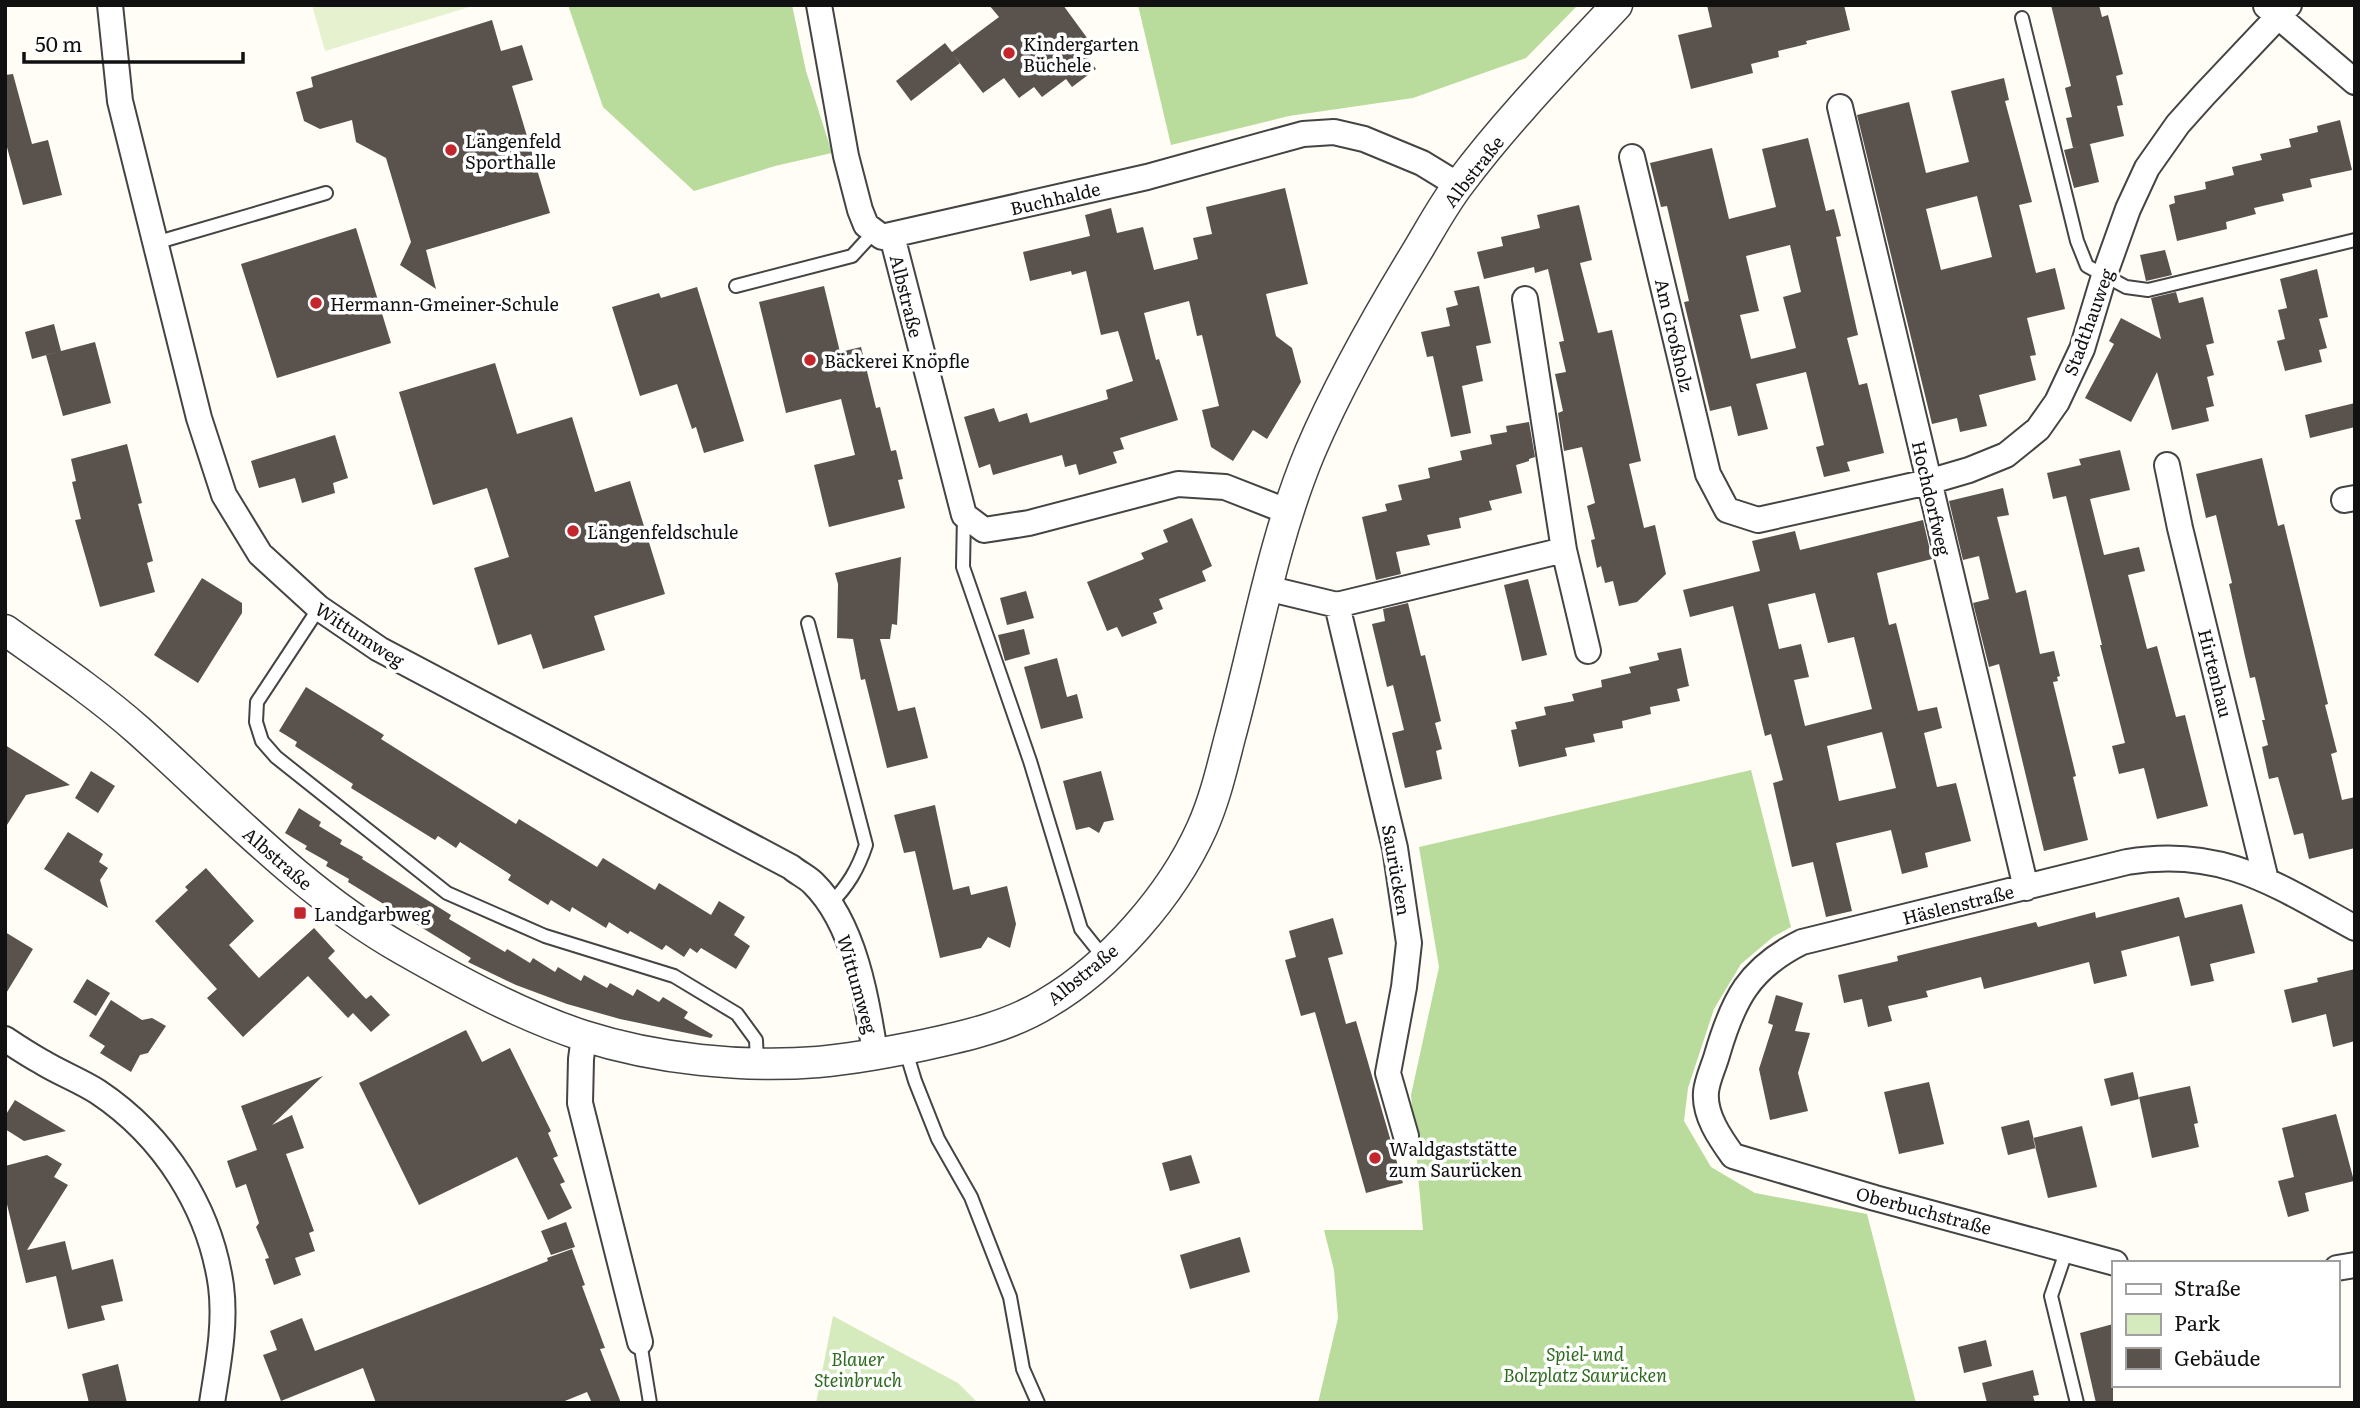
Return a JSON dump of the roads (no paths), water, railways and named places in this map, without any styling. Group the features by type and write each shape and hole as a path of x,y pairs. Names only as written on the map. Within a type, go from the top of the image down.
{"street":[{"name":"Wittumweg","path":"110,5 120,102 199,418 224,495 260,554 318,608 379,649 791,867 813,883 830,904 850,943 869,1015 875,1053"},
{"path":"819,5 846,156 860,209 866,225 883,234"},
{"name":"Albstraße","path":"5,630 137,729 211,799 320,894 394,945 487,996 584,1036 648,1051 713,1061 818,1062 905,1048 1017,1019 1048,1003 1105,959 1166,891 1187,858 1204,825 1238,708 1266,588 1289,512 1309,454 1340,391 1395,288 1458,185 1547,80 1617,5"},
{"path":"2277,9 2355,82"},
{"name":"Stadthauweg","path":"1727,510 1758,520 1928,482 2006,455 2038,429 2057,402 2082,349 2104,276 2147,168 2186,114 2277,9"},
{"name":"Hochdorfweg","path":"1840,107 2025,888"},
{"name":"Buchhalde","path":"883,234 1147,177 1303,134 1334,132 1364,139 1422,163 1458,185"},
{"name":"Am Großholz","path":"1632,157 1708,474 1727,510"},
{"name":"Albstraße","path":"883,234 964,515"},
{"path":"1525,299 1564,550 1588,651"},
{"name":"Hirtenhau","path":"2167,465 2266,880"},
{"path":"964,515 984,530 1029,523 1178,484 1225,486 1289,512"},
{"path":"1266,588 1337,606 1564,550"},
{"name":"Saurücken","path":"1337,606 1395,848 1409,943 1388,1073 1406,1136"},
{"name":"Häslenstraße","path":"1733,1156 1720,1138 1710,1116 1706,1092 1727,1020 1750,979 1779,953 1802,942 2151,858 2187,858 2217,862 2266,880 2355,928"},
{"path":"584,1036 580,1103 640,1342"},
{"path":"5,1039 99,1092 144,1130 169,1157 205,1221 221,1287 221,1346 212,1403"},
{"name":"Oberbuchstraße","path":"1733,1156 1875,1198 2112,1262"}],"lane":[{"path":"2022,18 2077,241 2087,265 2126,288 2148,290 2355,240"},
{"path":"155,243 326,193"},
{"path":"736,286 852,256 883,234"},
{"path":"964,515 963,568 1030,761 1081,929 1105,959"},
{"path":"318,608 257,702 256,722 262,741 276,757 447,893 545,936 674,976 737,1014 756,1040 757,1062"},
{"path":"808,623 866,845 858,869 845,889 830,904"},
{"path":"905,1048 938,1139 971,1196 1010,1297 1023,1369 1038,1403"},
{"path":"2067,1249 2051,1296 2077,1403"},
{"path":"640,1342 650,1403"}],"place":[{"name":"Kindergarten Büchele","path":"1009,53"},
{"name":"Längenfeld Sporthalle","path":"451,150"},
{"name":"Hermann-Gmeiner-Schule","path":"316,303"},
{"name":"Bäckerei Knöpfle","path":"810,360"},
{"name":"Längenfeldschule","path":"573,531"},
{"name":"Landgarbweg","path":"300,913"},
{"name":"Waldgaststätte zum Saurücken","path":"1375,1158"}],"park label":[{"name":"Spiel- und Bolzplatz Saurücken","path":"1585,1363"},
{"name":"Blauer Steinbruch","path":"858,1368"}]}
